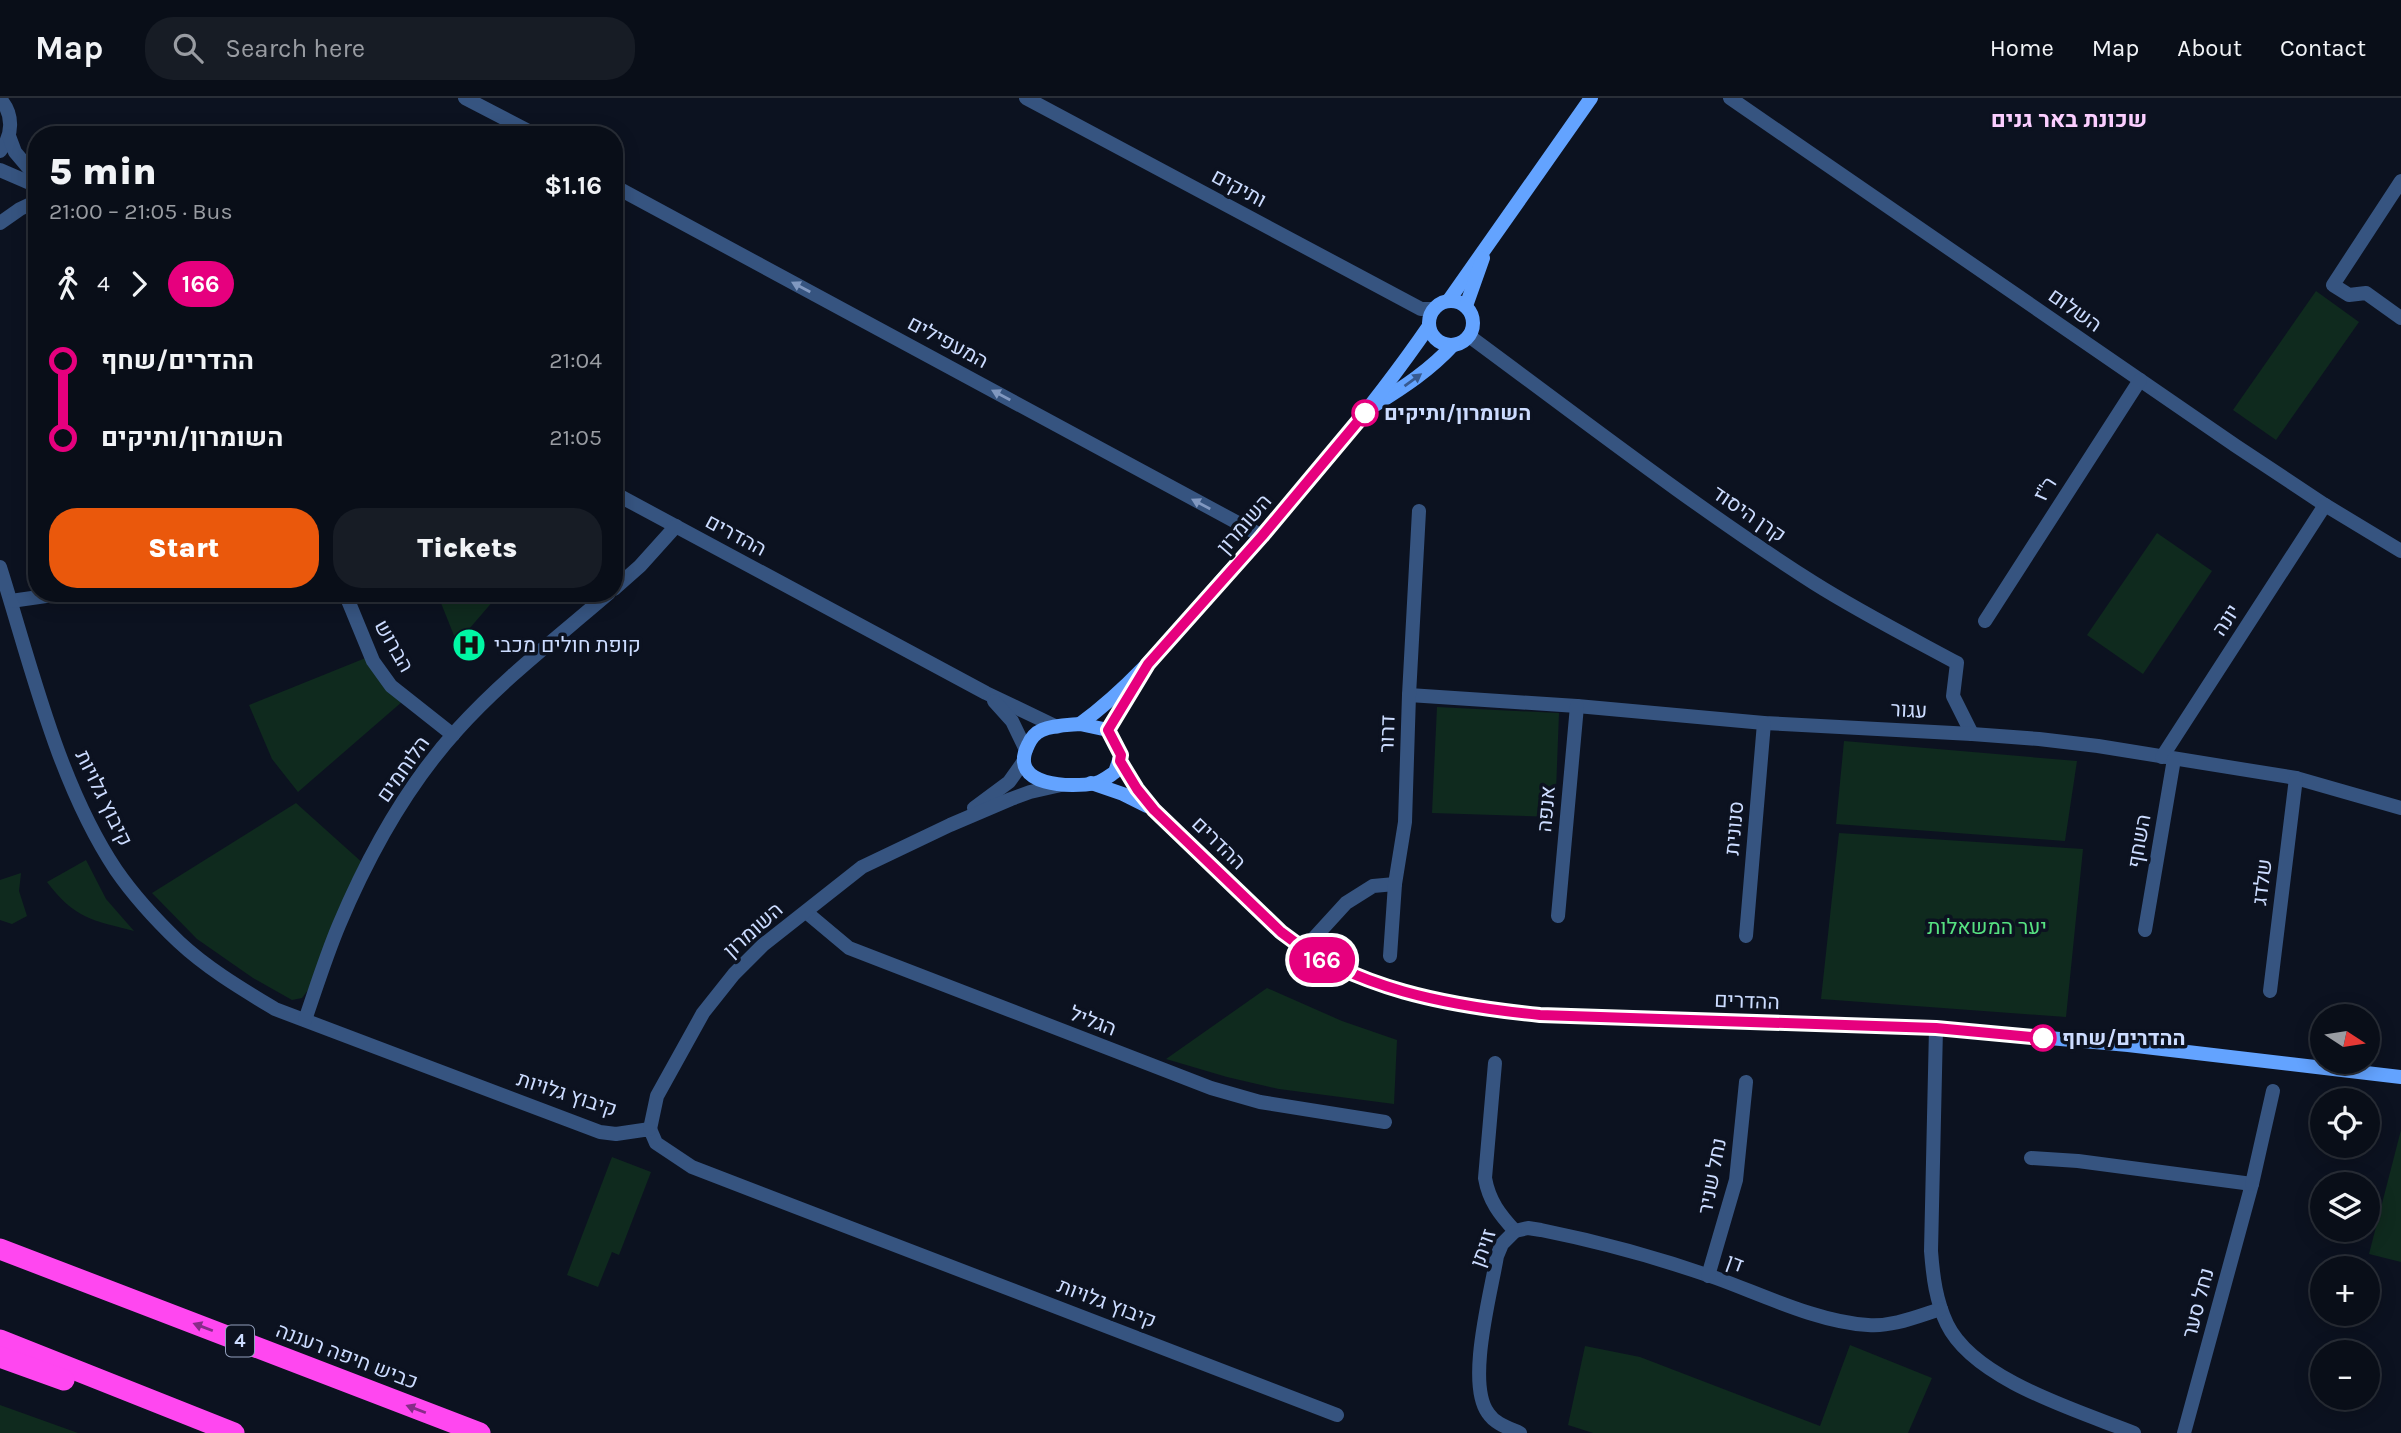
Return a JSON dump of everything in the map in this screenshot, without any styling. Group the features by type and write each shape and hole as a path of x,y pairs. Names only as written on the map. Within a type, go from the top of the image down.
{"highway":[{"name":"כביש חיפה רעננה","path":"0,1246 45,1266 480,1433"},
{"path":"0,1340 234,1433"},
{"path":"0,1357 211,1433"}],"street":[{"path":"14,98 9,115 9,136 15,152 28,167"},
{"path":"465,98 519,126"},
{"name":"ותיקים","path":"1026,98 1421,309 1433,309"},
{"path":"1449,300 1591,98"},
{"name":"השלום","path":"1730,98 2325,505 2401,551"},
{"path":"0,99 9,115"},
{"path":"0,151 9,136"},
{"path":"0,170 28,182"},
{"path":"2401,181 2333,285 2349,295 2366,293 2401,318"},
{"name":"המעפילים","path":"623,191 1262,536"},
{"path":"0,223 28,205"},
{"path":"1466,306 1488,243"},
{"path":"1433,309 1449,300 1466,306 1474,324 1469,336"},
{"name":"השומרון","path":"1080,724 1102,708 1148,664 1262,536 1368,409 1429,326 1433,309"},
{"path":"1429,326 1437,340 1453,345"},
{"name":"השומרון","path":"1368,409 1410,383 1437,363 1453,345 1462,343 1469,336"},
{"name":"קרן היסוד","path":"1469,336 1721,522 1876,620 1957,663 1954,696 1972,734"},
{"name":"ר\"ז","path":"1985,621 2140,380"},
{"name":"ההדרים","path":"623,498 986,693 1056,727"},
{"name":"יונה","path":"2168,758 2325,505"},
{"name":"דרור","path":"1390,956 1395,884 1405,822 1419,511"},
{"path":"623,581 676,526"},
{"name":"קיבוץ גלויות","path":"0,566 72,789 116,869 144,906 181,943 228,980 275,1009 600,1132 616,1134 650,1129 656,1143 692,1167 1337,1415"},
{"path":"11,601 28,599"},
{"name":"הברוש","path":"349,602 373,660 391,686 453,735"},
{"name":"הלוחמים","path":"305,1020 339,926 356,888 402,805 453,735 501,686 599,602"},
{"name":"השומרון","path":"1108,730 1148,664"},
{"name":"ההדרים","path":"986,693 1012,721 1025,755"},
{"name":"עגור","path":"1409,695 1577,706 1764,723 1972,734 2098,746 2296,778 2401,808"},
{"name":"אנפה","path":"1558,916 1577,706"},
{"name":"סנונית","path":"1746,936 1764,723"},
{"path":"1080,724 1108,730 1121,755 1115,772 1106,779 1091,783 1061,785 1035,778 1029,772 1025,755 1031,739 1039,731 1080,724"},
{"name":"השומרון","path":"950,825 1009,782 1025,755"},
{"name":"השחף","path":"2145,930 2168,758"},
{"name":"ההדרים","path":"1120,761 1154,810 1281,932 1330,964 1387,987 1437,1000 1488,1010 1540,1015 1936,1028 2128,1045 2401,1077"},
{"name":"שלדג","path":"2270,991 2296,778"},
{"name":"ההדרים","path":"1091,783 1123,794 1154,810"},
{"name":"השומרון","path":"650,1129 657,1096 703,1013 734,974 763,945 862,867 950,825 1030,792 1061,785"},
{"path":"1304,949 1346,903 1373,886 1395,884"},
{"name":"הגליל","path":"806,912 849,948 1211,1088 1260,1102 1385,1122"},
{"path":"1936,1028 1931,1251 1933,1282 1948,1327 1963,1347 2007,1380 2134,1433"},
{"name":"זויתן","path":"1495,1063 1485,1178 1493,1203 1515,1231 1502,1244 1497,1256 1479,1364 1478,1392 1486,1412 1494,1420 1520,1433"},
{"name":"נחל שניר","path":"1708,1276 1736,1180 1746,1082"},
{"name":"נחל סער","path":"2184,1433 2252,1184 2273,1091"},
{"path":"2031,1158 2078,1161 2252,1184"},
{"name":"דן","path":"1515,1231 1528,1228 1566,1235 1657,1258 1818,1314 1870,1325 1892,1324 1941,1309"}],"green space":[{"path":"2316,291 2359,322 2276,440 2233,410"},
{"path":"2157,533 2212,571 2143,674 2087,635"},
{"path":"441,602 492,602 457,643"},
{"path":"373,655 403,701 298,792 272,759 249,705"},
{"path":"1437,707 1559,713 1555,817 1432,813"},
{"path":"1844,741 2077,761 2065,841 1836,824"},
{"path":"296,803 365,865 308,990 302,998 292,1000 253,978 197,939 152,893"},
{"name":"יער המשאלות","path":"1839,833 2083,849 2066,1017 1821,999"},
{"path":"86,860 106,899 134,931 107,924 76,911 66,904 47,882"},
{"path":"21,873 19,891 27,916 12,924 0,920 0,880"},
{"path":"1267,988 1342,1021 1397,1040 1394,1104 1279,1089 1166,1059"},
{"path":"2401,1130 2401,1262 2369,1254 2372,1242 2380,1242 2380,1211"},
{"path":"612,1157 651,1172 619,1255 612,1252 598,1287 567,1275"},
{"path":"1850,1345 1932,1378 1908,1433 1593,1433 1568,1425 1585,1346 1640,1357 1820,1426"},
{"path":"0,1405 78,1433 0,1433"}],"bus line":[{"name":"166","path":"1365,413 1262,536 1148,664 1108,730 1128,775 1154,810 1281,932 1330,964 1369,981 1437,1000 1488,1010 1540,1015 1936,1028 2043,1038"}],"place":[{"name":"השומרון/ותיקים","path":"1365,413"},
{"name":"קופת חולים מכבי","path":"469,645"},
{"name":"ההדרים/שחף","path":"2043,1038"}],"district":[{"name":"שכונת באר גנים","path":"2069,119"}]}
